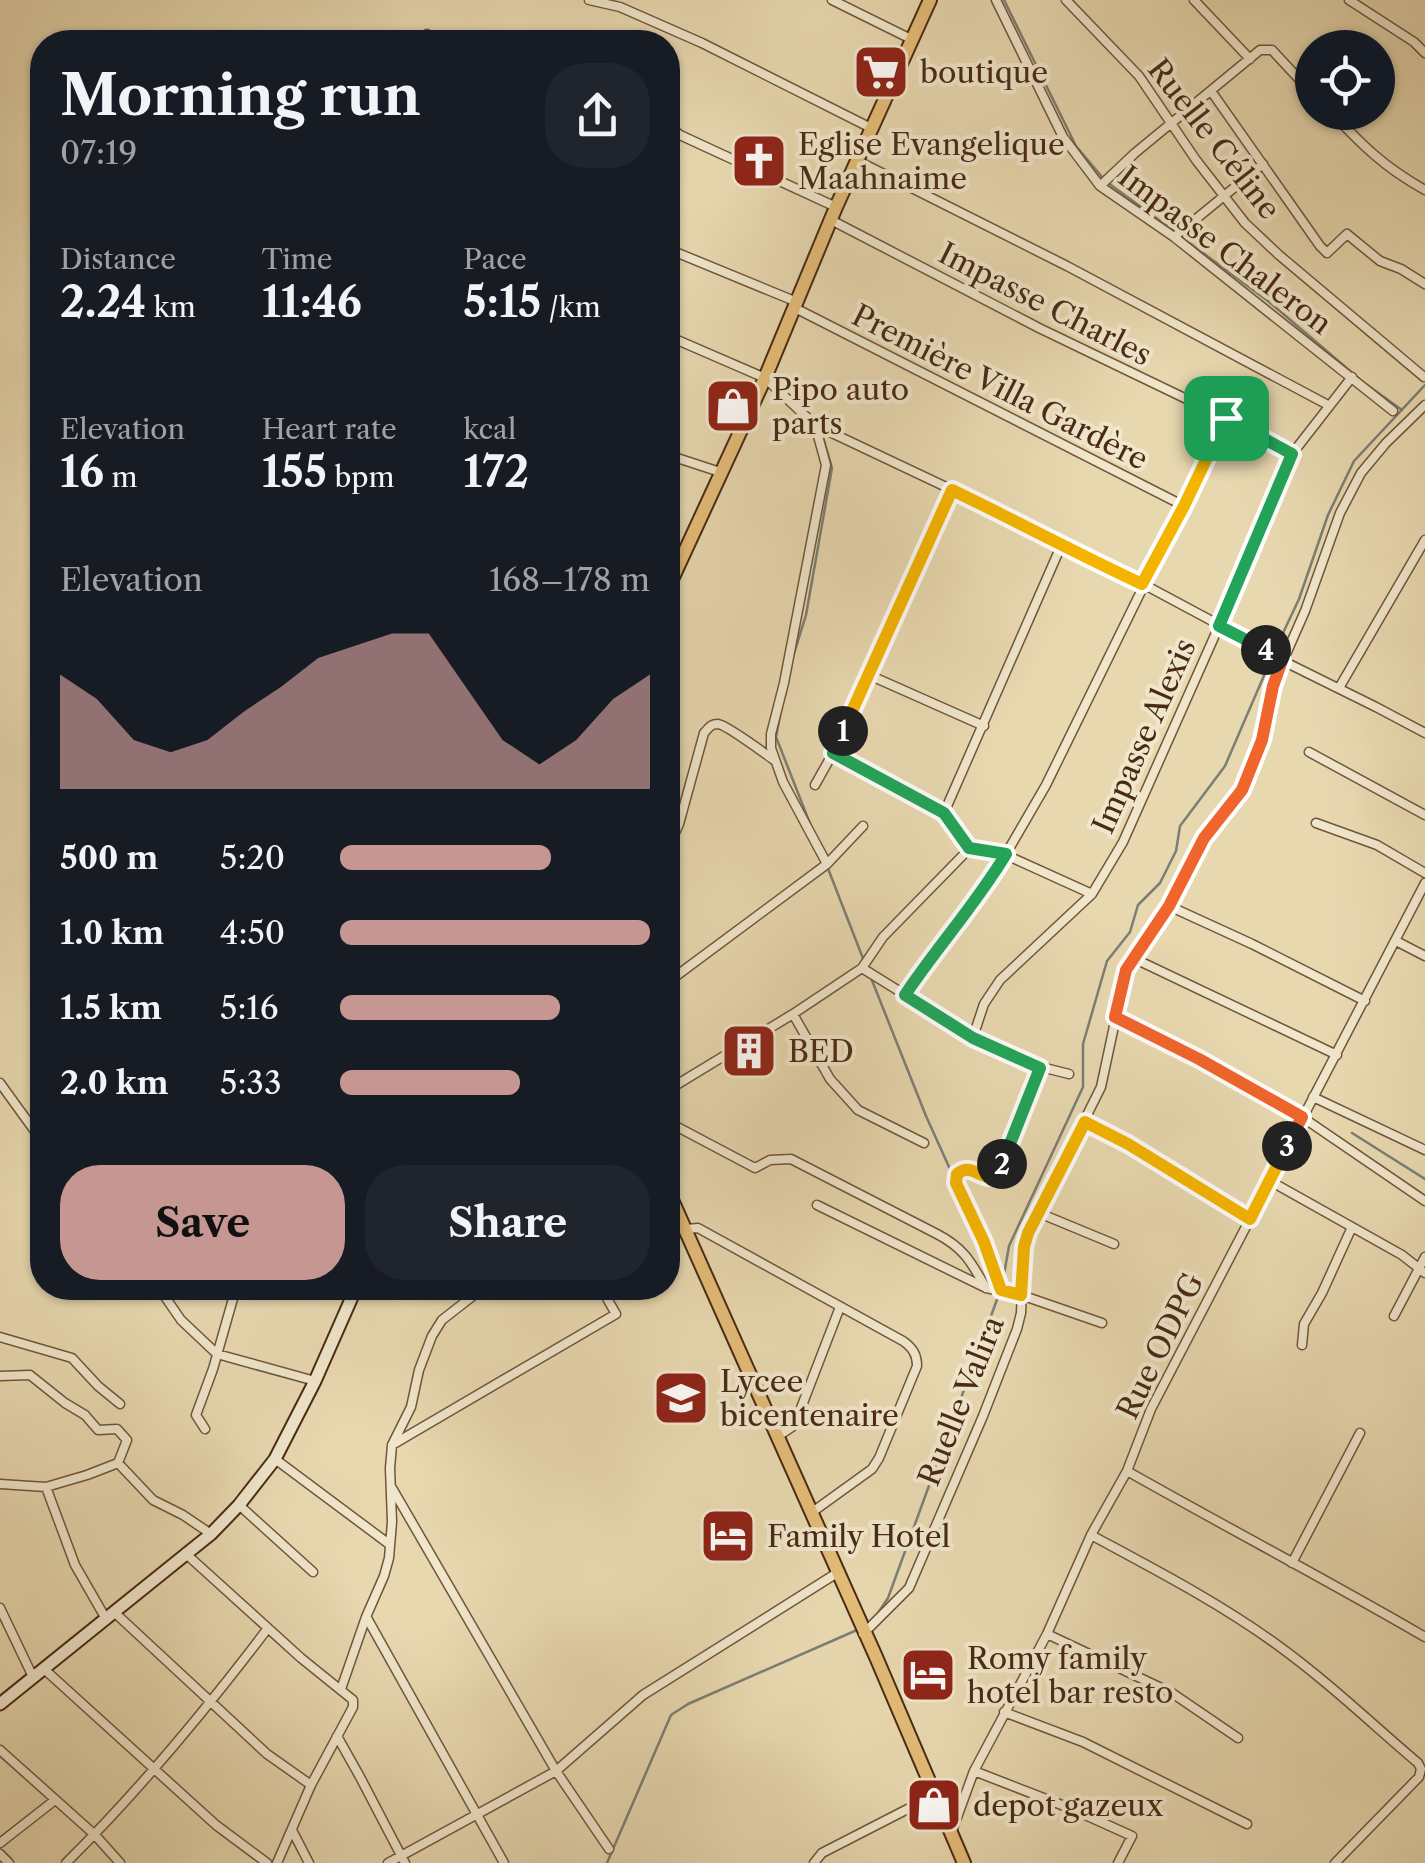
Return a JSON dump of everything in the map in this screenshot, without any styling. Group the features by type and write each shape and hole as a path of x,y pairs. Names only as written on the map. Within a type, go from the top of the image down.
{"main road":[{"path":"680,561 720,472 754,373 796,305 930,0"},
{"path":"680,1216 964,1863"},
{"path":"0,1704 211,1534 240,1505 275,1460 351,1300"}],"street":[{"path":"588,0 620,7 672,30"},
{"path":"832,0 912,40"},
{"name":"Impasse Chaleron","path":"996,0 1063,137 1100,186 1174,237 1394,410"},
{"name":"Ruelle Céline","path":"1066,0 1139,76 1245,223 1424,377"},
{"path":"1194,0 1250,59"},
{"path":"1349,0 1425,53"},
{"path":"680,33 873,128"},
{"path":"1100,186 1260,50 1272,50 1295,75"},
{"path":"1211,91 1327,253 1348,234 1380,261 1425,284"},
{"path":"1348,130 1392,172 1425,190"},
{"name":"Impasse Charles","path":"680,135 834,214 1039,328 1292,454"},
{"path":"858,161 1068,266 1328,405"},
{"path":"1174,237 1263,164"},
{"name":"Première Villa Gardère","path":"680,254 796,305 1184,506"},
{"path":"680,341 754,373 815,425 1142,584 1425,734"},
{"name":"Impasse Alexis","path":"973,1038 984,1004 1000,980 1092,894 1123,842 1292,454 1352,377"},
{"name":"Ruelle Valira","path":"864,1634 909,1588 1017,1329 1028,1233 1101,1088 1120,986 1133,958 1169,906 1204,838 1242,790 1262,740 1273,686 1340,513 1361,473 1425,405"},
{"path":"905,995 934,952 984,892 1046,784 1226,418"},
{"path":"815,425 826,465 771,734 774,760 827,864"},
{"path":"680,460 720,472"},
{"path":"815,784 833,753 952,490"},
{"path":"1339,688 1425,540"},
{"path":"944,813 1061,546"},
{"path":"869,675 984,726"},
{"path":"680,820 708,728 719,724 774,760"},
{"path":"1309,752 1425,815"},
{"path":"833,753 944,813 969,848 1006,854 1092,894"},
{"path":"1316,823 1377,845 1425,873"},
{"path":"680,973 827,864 863,826"},
{"path":"680,1083 862,968 882,936 969,848"},
{"name":"Rue ODPG","path":"951,1836 974,1771 1047,1634 1090,1535 1127,1471 1151,1410 1425,883"},
{"path":"1169,906 1365,1001"},
{"path":"1396,941 1425,956"},
{"path":"1133,958 1337,1055"},
{"path":"862,968 973,1038 1040,1068 1070,1074"},
{"path":"793,1014 830,1079 858,1110 924,1143"},
{"path":"1115,1017 1302,1117 1425,1201"},
{"path":"1001,1290 984,1242 957,1189 956,1178 965,1169 988,1177 996,1173 1040,1068"},
{"path":"0,1083 30,1125"},
{"path":"1313,1097 1425,1150"},
{"path":"1085,1122 1250,1219"},
{"path":"680,1128 755,1168 770,1160 791,1159 938,1234 968,1257 986,1288"},
{"path":"1270,1181 1402,1255 1421,1270"},
{"path":"817,1205 986,1288 1021,1295 1102,1323"},
{"path":"1040,1213 1114,1244"},
{"path":"1302,1345 1304,1324 1352,1227"},
{"path":"686,1229 698,1228 840,1306 909,1345 917,1359 872,1469 811,1513"},
{"path":"1394,1316 1425,1257"},
{"path":"167,1300 181,1320 217,1354 315,1381"},
{"path":"204,1429 196,1415 233,1300"},
{"path":"340,1689 384,1576 392,1522 392,1446 412,1407 418,1370 432,1336 442,1320 468,1300"},
{"path":"392,1446 616,1314 607,1300"},
{"path":"777,1437 796,1421 840,1306"},
{"path":"0,1336 72,1358 120,1404"},
{"path":"0,1376 30,1375 85,1415 98,1430 117,1430 126,1440 118,1463 87,1475 46,1487 0,1484"},
{"path":"1292,1563 1360,1433"},
{"path":"275,1460 389,1544"},
{"path":"118,1463 153,1500 211,1534"},
{"path":"1127,1471 1425,1637"},
{"path":"390,1484 556,1771 608,1849"},
{"path":"46,1487 75,1565 110,1615 267,1754 311,1785"},
{"path":"240,1505 313,1572"},
{"path":"1090,1535 1190,1589 1274,1643 1418,1763 1419,1776 1336,1863"},
{"path":"185,1553 352,1700 353,1707 311,1785 277,1863"},
{"path":"388,1863 403,1859 556,1771 642,1696 837,1573"},
{"path":"0,1608 38,1673 216,1825 267,1863"},
{"path":"366,1618 504,1863"},
{"path":"66,1863 156,1770 268,1628"},
{"path":"1047,1634 1172,1693 1238,1738"},
{"path":"1004,1712 1083,1742 1247,1824"},
{"path":"337,1736 403,1859"},
{"path":"0,1750 95,1835 120,1863"},
{"path":"974,1771 1132,1836 1118,1863"},
{"path":"814,1863 822,1852 933,1796"},
{"path":"0,1843 55,1800"},
{"path":"292,1830 308,1863"},
{"path":"0,1854 9,1863"}],"waterway":[{"path":"1004,0 1076,146 1102,177"},
{"path":"1108,183 1174,231"},
{"path":"1180,236 1268,301 1402,410"},
{"path":"1275,650 1299,599 1328,515 1354,461 1425,385"},
{"path":"792,660 806,615 832,468 823,437"},
{"path":"1002,1286 1009,1246 1083,1087 1083,1044 1107,961 1130,932 1138,905 1160,883 1176,851 1180,826 1225,766 1272,657"},
{"path":"781,711 776,737 811,826"},
{"path":"827,866 864,961"},
{"path":"871,978 954,1178"},
{"path":"1352,1133 1425,1179"},
{"path":"878,1613 888,1598 999,1294"},
{"path":"607,1863 671,1715 857,1630"}],"place":[{"name":"boutique","path":"881,72"},
{"name":"Eglise Evangelique Maahnaime","path":"759,161"},
{"name":"Pipo auto parts","path":"733,406"},
{"name":"BED","path":"749,1051"},
{"name":"Lycee bicentenaire","path":"681,1398"},
{"name":"Family Hotel","path":"728,1536"},
{"name":"Romy family hotel bar resto","path":"928,1675"},
{"name":"depot gazeux","path":"934,1805"}],"route":[{"path":"1226,418 1292,454 1219,626 1282,661 1262,740 1242,790 1204,838 1169,906 1126,970 1115,1017 1302,1117 1250,1219 1085,1122 1028,1233 1021,1295 1001,1290 984,1242 957,1189 956,1178 965,1169 988,1177 1000,1168 1040,1068 973,1038 905,995 934,952 984,892 1006,854 969,848 944,813 833,753 952,490 1142,584 1226,418"}]}
